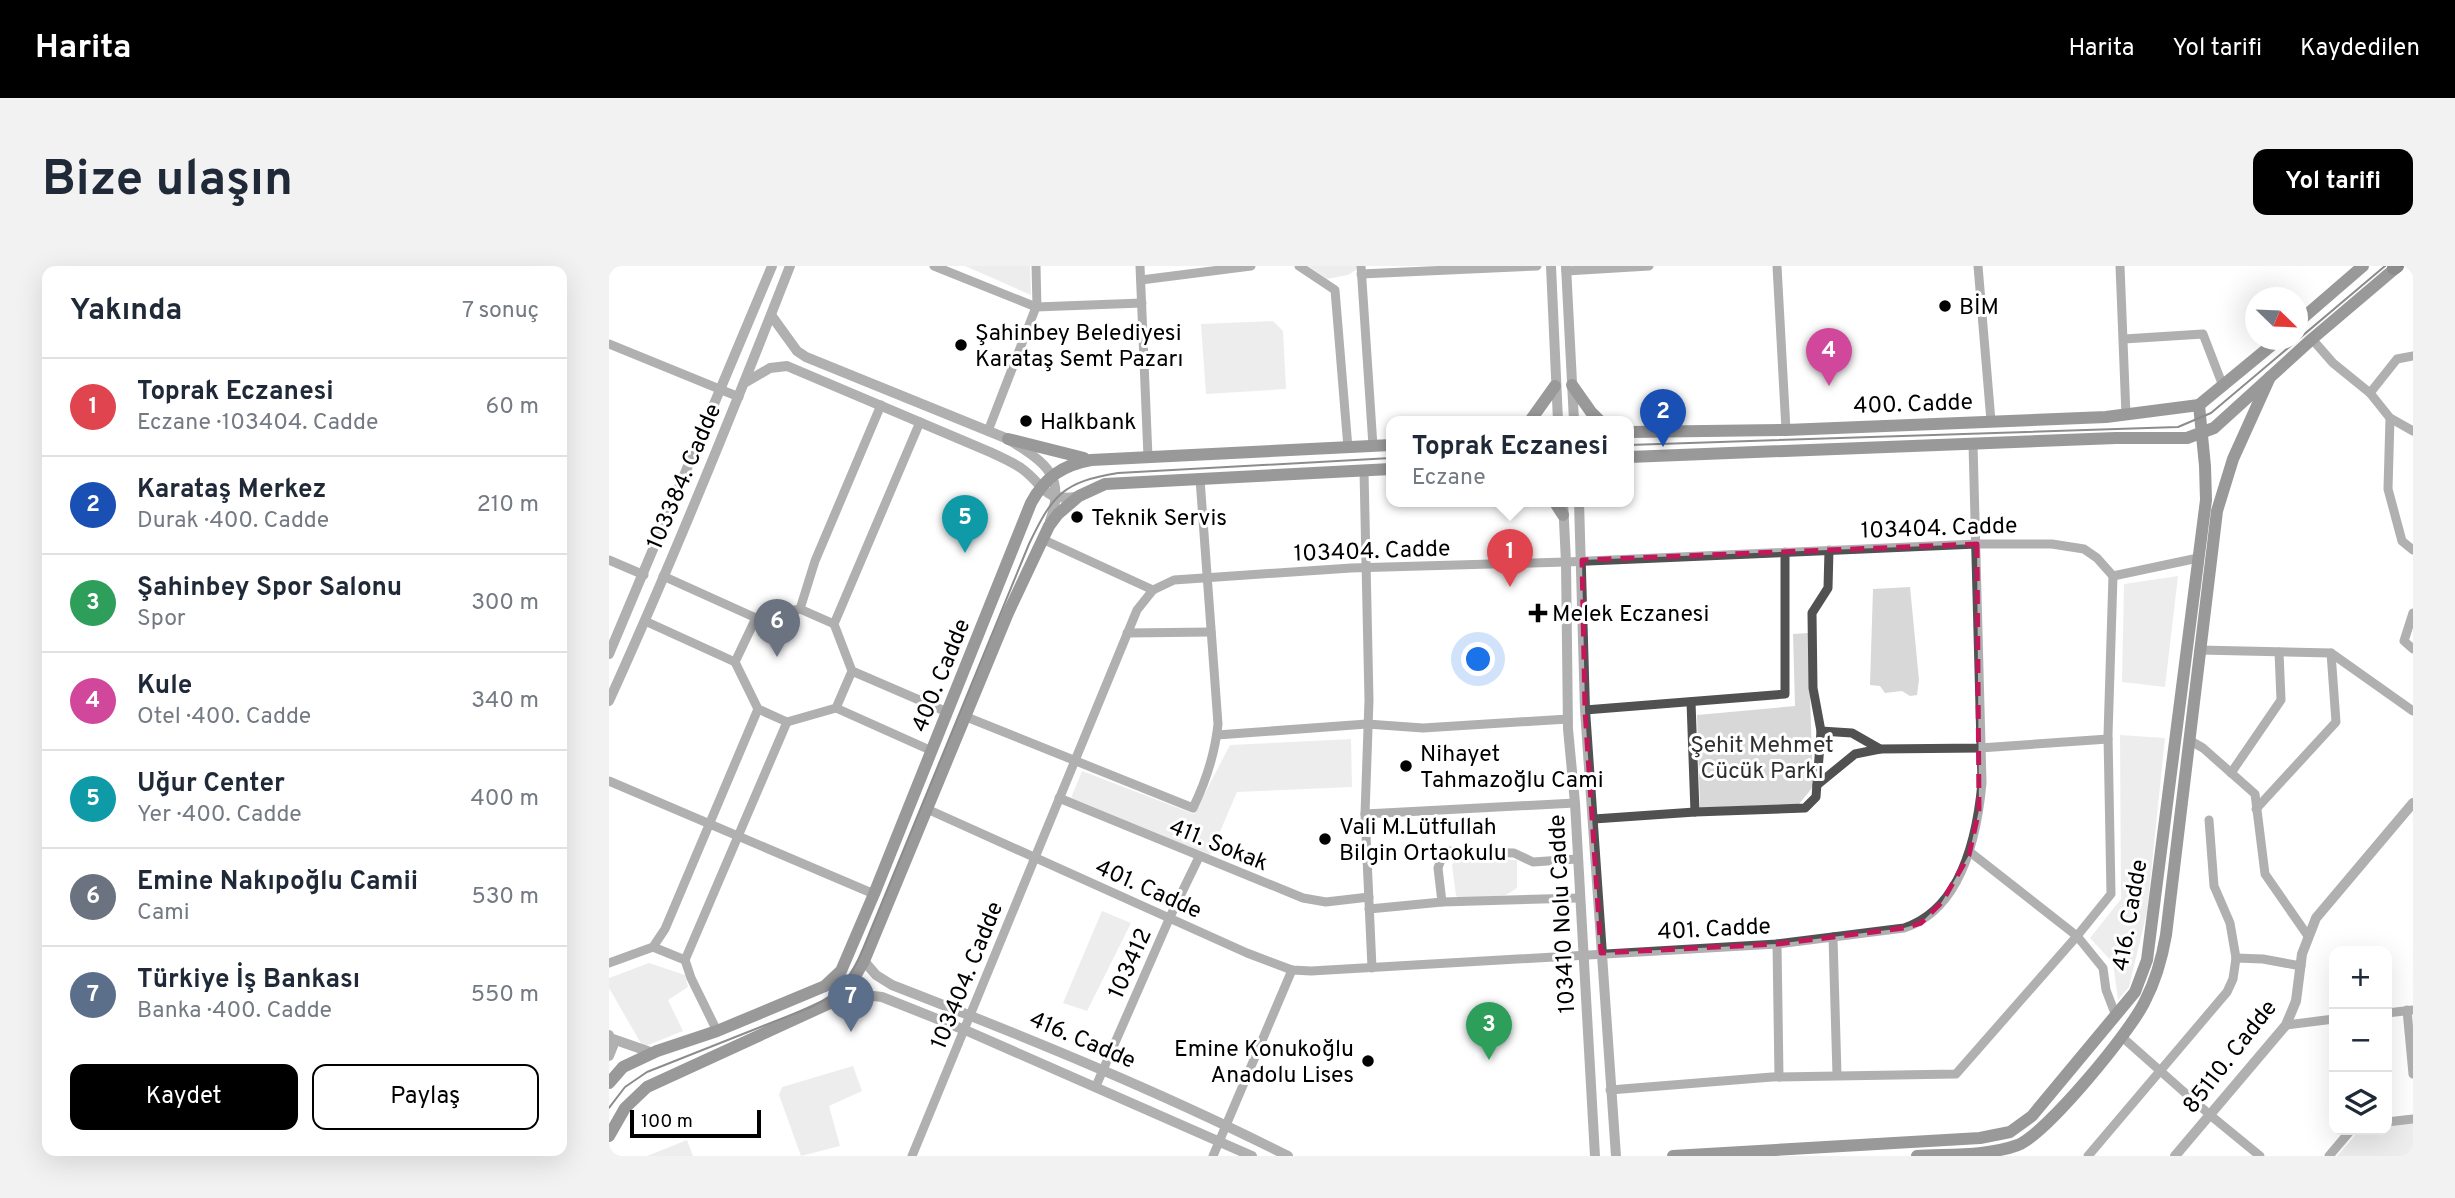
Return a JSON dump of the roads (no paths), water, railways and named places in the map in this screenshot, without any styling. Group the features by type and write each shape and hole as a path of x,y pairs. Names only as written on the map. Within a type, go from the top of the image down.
{"main road":[{"path":"2308,314 2363,266"},
{"path":"2183,438 2214,428 2396,267"},
{"path":"2199,405 2266,350"},
{"path":"1917,1156 2008,1152 2027,1141 2046,1124 2122,1037 2145,1003 2163,953 2212,545 2221,491 2270,377"},
{"path":"1572,385 1595,416"},
{"path":"1534,416 1555,386"},
{"name":"400. Cadde","path":"1634,432 1786,430 2126,415 2199,405"},
{"name":"416. Cadde","path":"1673,1156 1980,1138 2010,1132 2032,1116 2135,992 2147,960 2206,500 2199,405"},
{"name":"400. Cadde","path":"1634,458 2183,438"},
{"path":"2183,438 2199,450 2205,466"},
{"path":"1008,439 1091,460"},
{"name":"400. Cadde","path":"609,1083 623,1068 653,1053 717,1031 825,986 841,971 1031,503 1052,475 1072,464 1091,460 1386,445"},
{"path":"1201,479 1386,469"},
{"name":"400. Cadde","path":"848,993 864,961 964,716 1049,526 1058,514 1079,496 1105,484 1201,479"},
{"path":"1558,507 1563,515"},
{"path":"609,1136 625,1108 647,1087 662,1078 848,993"}],"street":[{"path":"609,654 772,266"},
{"name":"103384. Cadde","path":"609,701 680,540 790,266"},
{"path":"934,266 1037,307 1142,303"},
{"path":"988,431 1037,307 1036,266"},
{"path":"1140,266 1147,457"},
{"path":"1141,280 1251,266"},
{"path":"1299,266 1335,290 1348,448"},
{"path":"1373,446 1361,270 1537,266"},
{"path":"1551,266 1558,416"},
{"path":"1574,416 1566,269 1649,266"},
{"path":"1777,266 1786,430"},
{"path":"1978,266 1991,421"},
{"path":"2120,266 2126,415"},
{"path":"771,315 796,351 806,357 1008,439 1025,450 1052,475 1056,484 1057,498 1049,526"},
{"path":"2124,339 2203,334 2223,386"},
{"path":"2312,339 2333,363 2370,393 2390,418 2413,431"},
{"path":"609,344 739,397"},
{"path":"2370,393 2397,359 2413,356"},
{"path":"745,382 770,368 787,366 991,452 1019,467 1040,488 1057,498 1079,496"},
{"path":"800,608 815,561 881,405"},
{"path":"2390,418 2388,489 2402,541 2413,550"},
{"path":"834,624 920,422"},
{"name":"401. Cadde","path":"927,809 1247,953 1292,970 1372,968 1777,944 1904,928 1921,922 1942,902 1957,880 1971,852 1979,810 1982,783 1973,444"},
{"path":"1364,471 1369,701 1365,814 1372,968"},
{"path":"964,716 1193,808 1207,775 1217,735 1201,479"},
{"name":"103410 Nolu Cadde","path":"1563,507 1568,719 1576,803 1579,898 1595,1156"},
{"path":"1579,507 1585,710 1616,1156"},
{"path":"1042,539 1153,590"},
{"name":"103404. Cadde","path":"912,1156 1137,610 1153,590 1174,580 1366,568 1977,544 2052,544 2084,549 2097,558 2113,576"},
{"path":"1594,819 1805,808 1817,797 1821,731 1813,688 1812,613 1828,588 1829,550"},
{"path":"1585,710 1785,694 1785,552"},
{"path":"1610,1090 1779,1077 1956,1074 2111,894 2108,739 2113,576 2198,558"},
{"path":"609,560 644,575"},
{"path":"663,576 756,618 800,608 834,624 852,671 836,708"},
{"path":"2413,613 2404,641 2413,649"},
{"path":"735,662 756,618"},
{"path":"645,621 735,662 758,709 787,722 836,708 932,751"},
{"path":"1127,634 1210,632"},
{"path":"2199,650 2332,653 2413,711"},
{"path":"2231,773 2281,700 2279,652"},
{"path":"2256,809 2336,722 2332,653"},
{"path":"852,671 947,712"},
{"path":"1691,702 1695,812"},
{"path":"609,963 653,947 665,929 758,709"},
{"path":"1217,735 1367,723 1423,728 1568,719"},
{"path":"717,1031 685,960 787,722"},
{"path":"1821,731 1852,733 1879,748"},
{"path":"1817,785 1855,754 1879,748 1980,748 2108,739"},
{"path":"2189,740 2203,748 2255,794 2265,874 2308,936"},
{"path":"609,781 874,894"},
{"name":"411. Sokak","path":"1059,798 1303,898 1326,902 1369,897"},
{"path":"1365,814 1576,803"},
{"name":"85110. Cadde","path":"2175,1156 2286,1025 2296,1001 2308,936 2316,918 2411,809"},
{"path":"2088,1156 2227,992 2233,979 2236,958 2229,923 2214,886 2209,820"},
{"path":"1442,902 1438,868 1444,851 1514,853 1533,862 1577,859"},
{"path":"1971,852 2077,936 2103,968 2106,990 2116,1016"},
{"name":"103412","path":"1095,1086 1199,857"},
{"path":"1369,909 1442,902 1579,898"},
{"path":"1833,937 1837,1075"},
{"path":"1777,944 1779,1077"},
{"path":"653,947 685,960"},
{"path":"2236,958 2263,959 2301,966"},
{"name":"416. Cadde","path":"864,961 876,975 892,985 1103,1069 1288,1156"},
{"path":"1213,1156 1292,970"},
{"path":"848,993 882,997 965,1030 1252,1156"},
{"path":"2392,1012 2410,1010 2413,1074"},
{"path":"2286,1025 2329,1020"},
{"path":"610,1037 653,1053"},
{"path":"609,1056 613,1046 610,1037"},
{"path":"2122,1037 2260,1156"},
{"path":"1592,1106 1611,1105"},
{"path":"2392,1121 2413,1119"},
{"path":"2329,1156 2347,1135"},
{"path":"1980,1138 1981,1154"},
{"path":"1962,1139 1963,1155"}],"tram line":[{"path":"1634,445 2178,427 2211,413 2385,266"},
{"path":"609,1108 625,1087 647,1072 811,1007 829,997 849,976 863,949 1029,544 1045,513 1062,493 1084,481 1118,473 1386,458"}],"place":[{"name":"BİM","path":"1945,306"},
{"name":"Şahinbey Belediyesi Karataş Semt Pazarı","path":"961,345"},
{"name":"Kule","path":"1829,386"},
{"name":"Halkbank","path":"1026,421"},
{"name":"Karataş Merkez","path":"1663,447"},
{"name":"Teknik Servis","path":"1077,517"},
{"name":"Uğur Center","path":"965,553"},
{"name":"Toprak Eczanesi","path":"1510,587"},
{"name":"Melek Eczanesi","path":"1538,613"},
{"name":"Emine Nakıpoğlu Camii","path":"777,657"},
{"name":"Nihayet Tahmazoğlu Cami","path":"1406,766"},
{"name":"Vali M.Lütfullah Bilgin Ortaokulu","path":"1325,839"},
{"name":"Türkiye İş Bankası","path":"851,1032"},
{"name":"Şahinbey Spor Salonu","path":"1489,1060"},
{"name":"Emine Konukoğlu Anadolu Lises","path":"1368,1061"}],"park label":[{"name":"Şehit Mehmet Cücük Parkı","path":"1762,757"}]}
